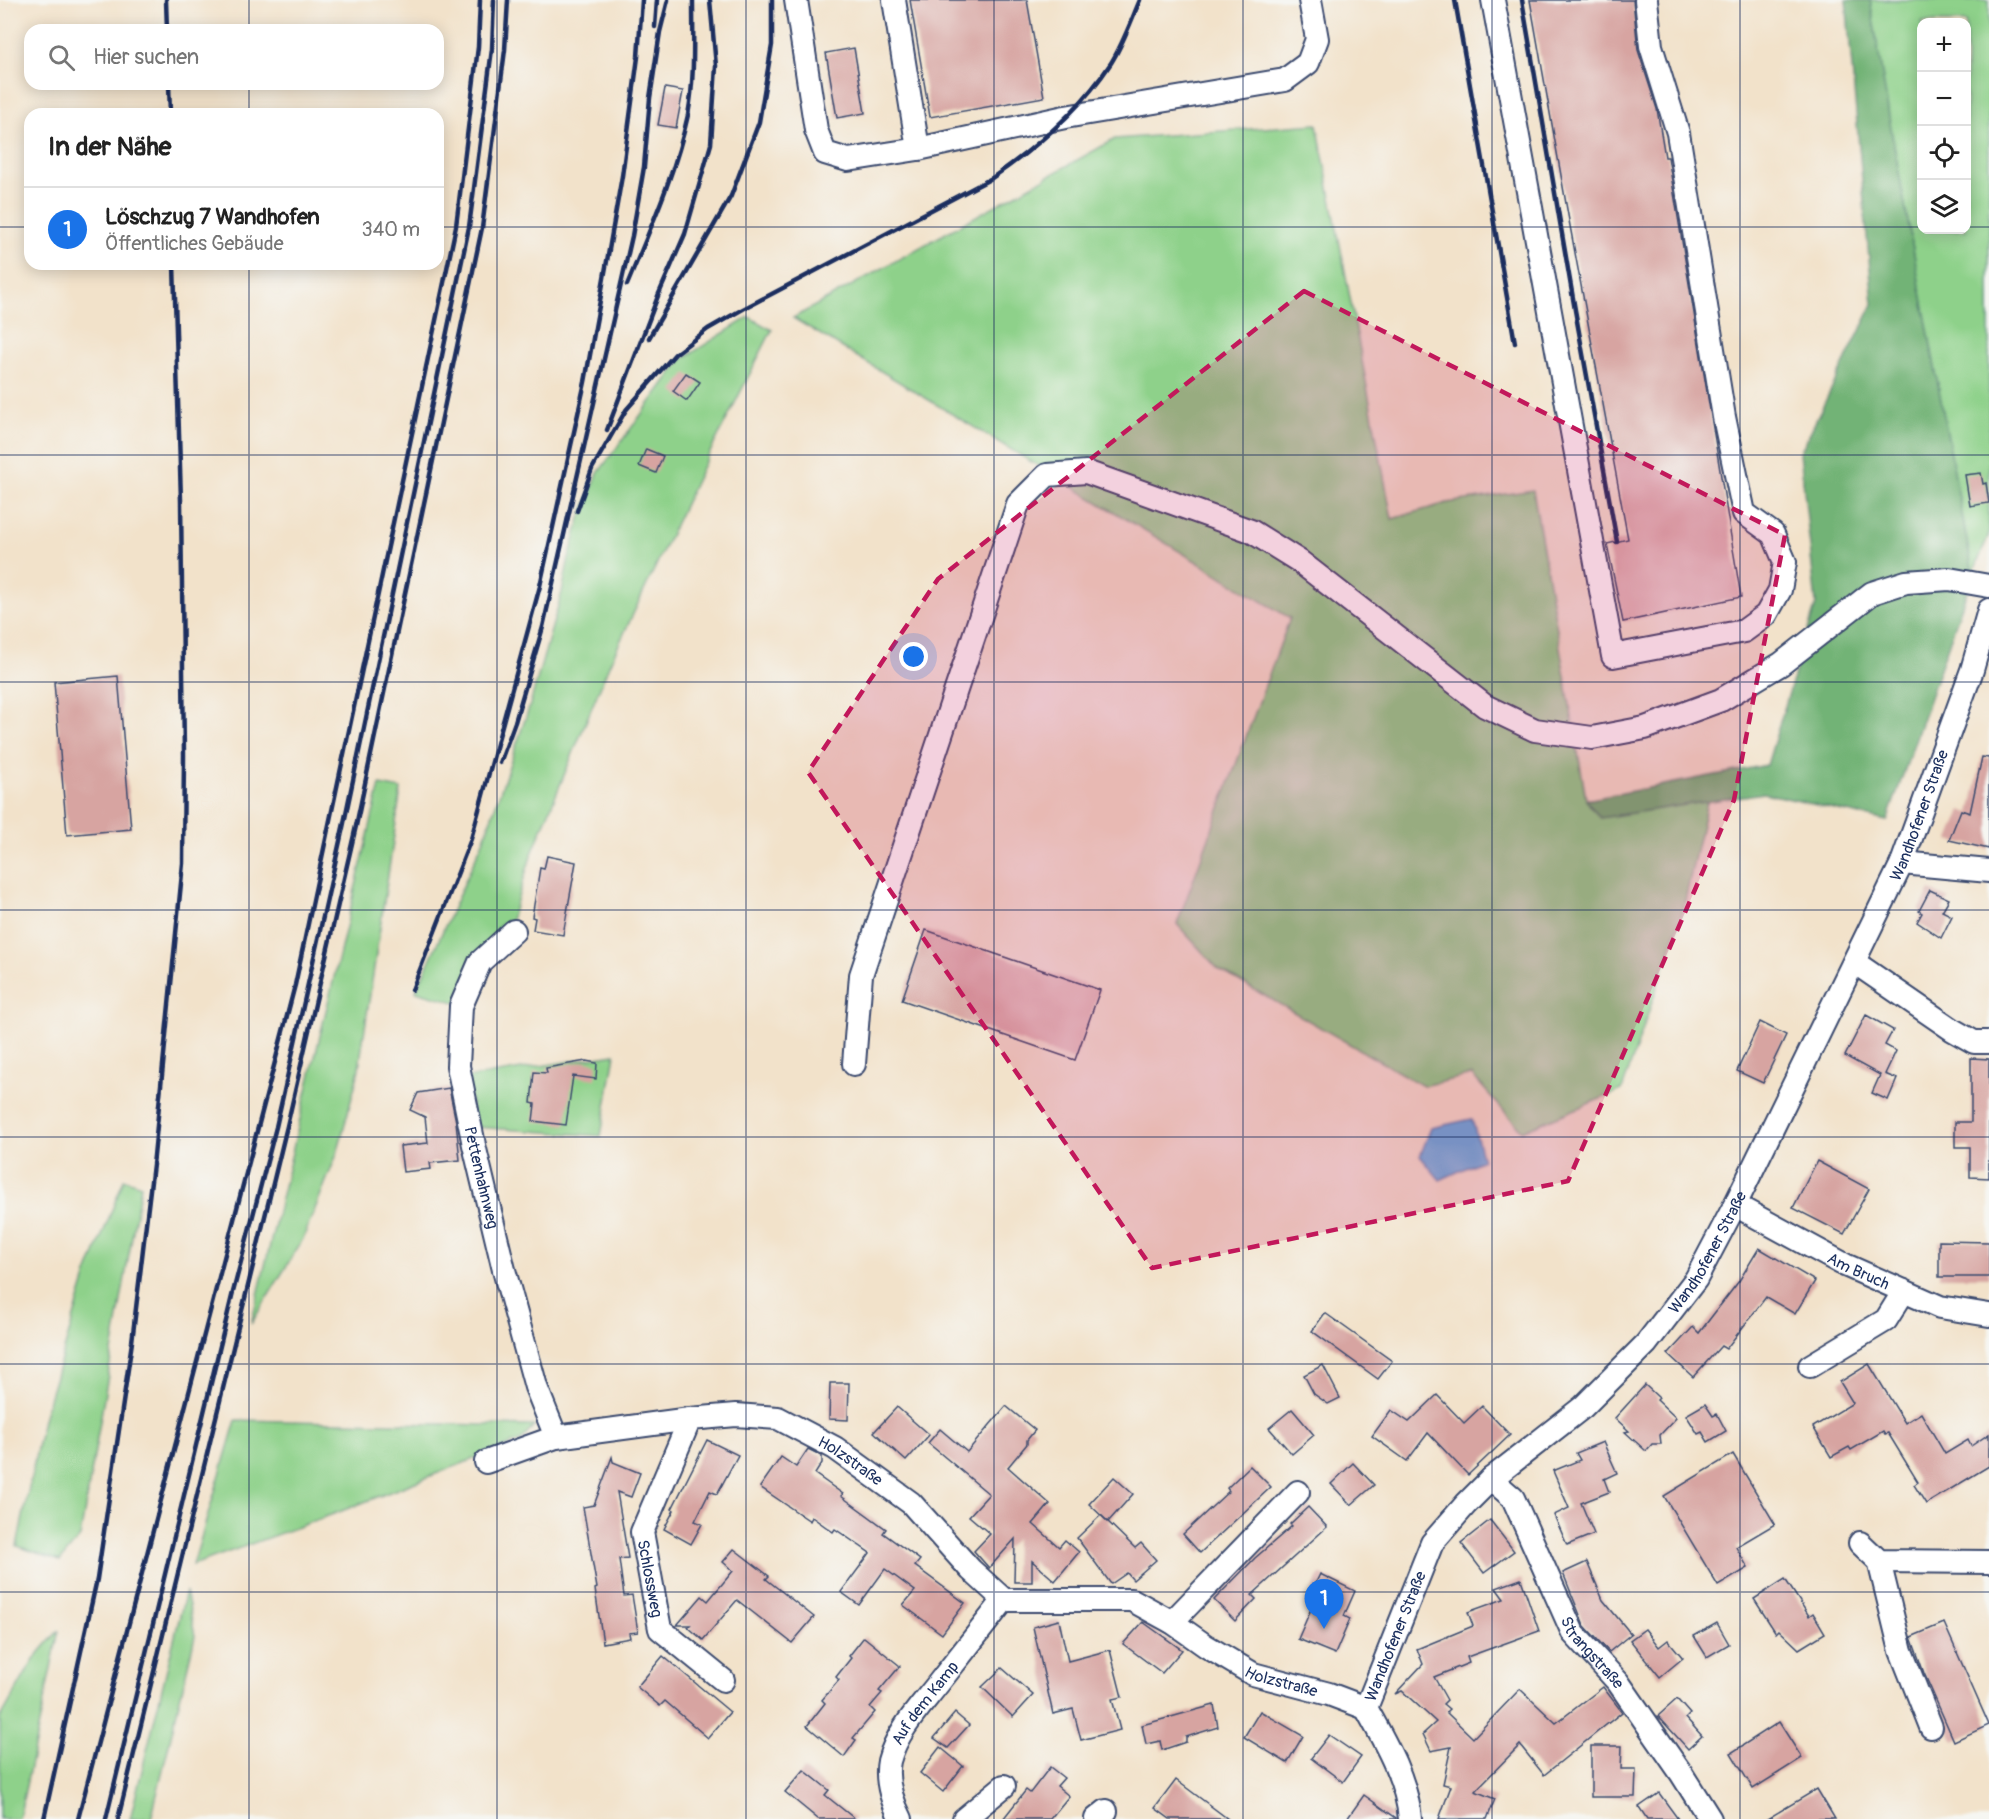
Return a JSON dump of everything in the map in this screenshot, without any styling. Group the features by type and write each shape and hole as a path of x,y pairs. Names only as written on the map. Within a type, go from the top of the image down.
{"street":[{"path":"796,0 816,130 825,153 848,160 918,149 1065,117 1286,80 1308,63 1317,39 1310,0"},
{"path":"894,0 918,149"},
{"path":"1493,0 1613,656 1744,631 1766,615 1780,590 1785,562 1773,534 1744,513 1722,405 1677,133 1651,46 1646,0"},
{"path":"854,1064 861,975 1018,504 1047,475 1086,472 1251,531 1299,561 1485,706 1534,730 1592,738 1646,728 1721,700 1781,664 1872,593 1906,582 1949,579 1989,586"},
{"name":"Wandhofener Straße","path":"1410,1819 1408,1804 1387,1745 1366,1708 1432,1543 1491,1479 1583,1407 1646,1344 1696,1279 1735,1205 1902,863 1972,670 1989,610"},
{"path":"1902,863 1989,871"},
{"name":"Pettenhahnweg","path":"514,931 480,962 461,1005 458,1066 504,1270 536,1388 556,1437"},
{"path":"1854,962 1953,1030 1974,1042 1989,1042"},
{"name":"Am Bruch","path":"1735,1205 1845,1265 1940,1307 1989,1316"},
{"path":"1810,1366 1886,1320 1904,1291"},
{"name":"Holzstraße","path":"486,1462 556,1437 736,1415 778,1418 835,1448 911,1503 971,1570 1004,1600 1132,1600 1172,1622 1206,1646 1253,1674 1329,1694 1366,1708"},
{"name":"Schlossweg","path":"690,1419 642,1532 660,1629 723,1680"},
{"name":"Strangstraße","path":"1491,1479 1513,1498 1574,1633 1618,1682 1710,1819"},
{"path":"1172,1622 1298,1492"},
{"path":"1860,1543 1879,1561 1901,1651 1931,1727"},
{"path":"1879,1561 1989,1562"},
{"name":"Auf dem Kamp","path":"901,1819 893,1803 888,1782 889,1763 895,1744 910,1719 1004,1600"},
{"path":"964,1819 1004,1786"}],"highlighted area":[{"path":"1304,291 1785,535 1734,800 1568,1181 1152,1268 808,772 938,579"}],"green space":[{"path":"1846,0 1870,0 1892,135 1973,574 1887,821 1764,793 1600,818 1586,800 1767,765 1816,604 1800,453 1873,304"},
{"path":"1870,0 1989,0 1989,534 1973,574 1892,135"},
{"path":"1317,124 1392,519 1447,503 1533,490 1586,799 1707,802 1682,914 1622,1090 1522,1131 1472,1075 1423,1086 1218,969 1177,924 1290,618 793,318 1115,139"},
{"path":"749,317 772,330 702,468 610,663 531,856 510,923 458,1003 416,991 484,839 529,708 580,519 598,473 682,359"},
{"path":"380,785 401,789 358,1074 337,1154 303,1239 251,1324"},
{"path":"615,1054 601,1136 475,1127 467,1078"},
{"path":"124,1179 141,1185 80,1537 60,1561 17,1546 43,1419 87,1274"},
{"path":"236,1420 534,1426 522,1440 339,1512 193,1565"},
{"path":"186,1591 195,1636 151,1819 130,1819"},
{"path":"59,1630 19,1819 0,1819 0,1719 34,1659"}],"water":[{"path":"1472,1119 1483,1160 1440,1180 1420,1156 1431,1128"}],"building":[{"path":"910,0 1027,0 1044,97 930,117"},
{"path":"1530,0 1633,0 1638,50 1657,109 1665,157 1668,157 1741,597 1623,622 1607,544 1628,539"},
{"path":"854,48 865,113 837,118 826,53"},
{"path":"665,88 683,91 676,128 658,125"},
{"path":"686,373 700,382 687,401 673,391"},
{"path":"646,449 663,456 656,473 639,466"},
{"path":"1981,473 1983,484 1986,483 1989,503 1970,506 1965,475"},
{"path":"118,676 131,829 67,835 54,682"},
{"path":"1982,757 1989,758 1989,849 1949,840 1961,810 1970,813"},
{"path":"547,856 576,862 563,935 533,930 535,918 532,917 540,868 544,869"},
{"path":"1930,890 1949,899 1942,911 1952,916 1941,938 1917,922 1922,913 1919,911"},
{"path":"926,930 1100,990 1075,1060 902,1000"},
{"path":"1866,1015 1893,1030 1885,1045 1896,1051 1885,1074 1897,1079 1888,1100 1872,1093 1880,1075 1845,1056"},
{"path":"1760,1022 1786,1035 1763,1083 1737,1071"},
{"path":"1971,1058 1989,1059 1989,1178 1970,1177 1970,1147 1955,1147 1955,1122 1971,1122"},
{"path":"586,1061 597,1063 596,1079 573,1076 566,1125 533,1121 535,1104 531,1103 534,1072 547,1073 546,1068"},
{"path":"449,1088 460,1160 430,1163 431,1169 403,1172 400,1146 428,1143 425,1117 410,1110 418,1093"},
{"path":"1817,1161 1869,1189 1844,1234 1793,1208"},
{"path":"1939,1241 1989,1242 1989,1277 1939,1277"},
{"path":"1759,1248 1815,1281 1795,1314 1766,1297 1726,1349 1721,1346 1693,1377 1668,1354 1693,1327 1699,1333 1739,1281"},
{"path":"1325,1313 1392,1361 1378,1379 1312,1331"},
{"path":"1869,1364 1905,1423 1921,1413 1945,1454 1968,1440 1971,1446 1989,1434 1989,1466 1926,1504 1914,1485 1918,1482 1888,1433 1885,1434 1883,1431 1851,1450 1849,1447 1831,1457 1813,1427 1853,1403 1840,1382"},
{"path":"1323,1365 1340,1398 1328,1404 1314,1394 1304,1375"},
{"path":"830,1383 849,1383 848,1420 829,1419"},
{"path":"1645,1385 1676,1418 1660,1435 1661,1444 1652,1444 1646,1451 1625,1432 1629,1431 1615,1418"},
{"path":"1437,1395 1464,1423 1482,1406 1510,1435 1468,1475 1428,1433 1407,1461 1372,1436 1391,1410 1409,1422"},
{"path":"1705,1404 1713,1416 1717,1414 1726,1431 1708,1442 1702,1432 1698,1434 1686,1415"},
{"path":"1006,1406 1035,1430 1008,1467 1050,1504 1033,1524 1059,1547 1065,1540 1079,1552 1055,1581 1032,1561 1032,1582 1014,1582 1015,1539 989,1568 974,1551 990,1534 969,1516 989,1494 928,1443 940,1429 967,1452"},
{"path":"897,1407 929,1435 906,1461 874,1432"},
{"path":"1292,1409 1314,1435 1292,1454 1269,1428"},
{"path":"707,1440 738,1455 717,1494 710,1491 695,1521 702,1524 691,1544 664,1529"},
{"path":"1603,1442 1617,1473 1604,1479 1609,1492 1581,1503 1594,1534 1567,1545 1554,1515 1569,1508 1553,1471 1580,1460 1576,1453"},
{"path":"808,1449 822,1456 822,1463 815,1474 886,1529 883,1533 920,1560 915,1566 965,1603 942,1634 903,1605 915,1591 885,1569 859,1605 841,1592 870,1553 835,1529 833,1532 812,1517 810,1521 760,1487 781,1457 796,1467"},
{"path":"1733,1454 1775,1524 1736,1547 1748,1568 1718,1586 1664,1496"},
{"path":"612,1457 613,1462 640,1473 631,1497 617,1492 628,1558 619,1559 624,1596 632,1595 638,1632 629,1633 630,1638 603,1643 595,1589 597,1588 583,1507 594,1505"},
{"path":"1353,1463 1374,1485 1351,1505 1331,1484"},
{"path":"1250,1466 1271,1487 1200,1553 1183,1534 1229,1491 1227,1488"},
{"path":"1114,1477 1133,1494 1108,1522 1089,1504"},
{"path":"1308,1507 1327,1527 1252,1595 1256,1599 1235,1621 1214,1600 1255,1558 1292,1526 1290,1524"},
{"path":"1101,1515 1135,1548 1141,1543 1156,1560 1133,1580 1127,1573 1111,1584 1077,1538"},
{"path":"1490,1520 1514,1551 1484,1573 1461,1543"},
{"path":"734,1549 769,1576 766,1579 814,1617 792,1643 737,1600 703,1640 688,1627 690,1625 677,1625 702,1596 708,1601 733,1571 723,1562"},
{"path":"1587,1562 1603,1600 1631,1634 1609,1652 1584,1625 1563,1573"},
{"path":"1320,1574 1355,1591 1344,1616 1350,1619 1335,1654 1298,1639 1314,1602 1308,1599"},
{"path":"1521,1579 1539,1631 1467,1657 1469,1663 1434,1677 1447,1700 1443,1704 1449,1709 1446,1712 1473,1738 1520,1689 1556,1723 1603,1687 1622,1712 1544,1775 1520,1745 1475,1791 1495,1799 1487,1819 1439,1819 1451,1786 1443,1784 1451,1747 1431,1751 1423,1734 1436,1722 1402,1691 1395,1694 1423,1664 1417,1649 1473,1626 1468,1612 1504,1599 1496,1588"},
{"path":"1785,1579 1809,1616 1813,1613 1825,1633 1799,1649 1779,1630 1776,1633 1754,1599"},
{"path":"1059,1620 1068,1661 1110,1650 1122,1697 1112,1699 1120,1730 1081,1740 1073,1709 1053,1714 1033,1627"},
{"path":"1143,1622 1182,1650 1162,1673 1123,1644"},
{"path":"1717,1623 1729,1644 1707,1657 1694,1636"},
{"path":"1944,1623 1989,1725 1954,1741 1911,1637"},
{"path":"1645,1629 1659,1647 1668,1640 1683,1658 1660,1677 1630,1640"},
{"path":"864,1637 900,1666 879,1691 882,1693 870,1707 875,1712 853,1738 856,1740 844,1757 807,1726 825,1703 822,1700 839,1680 836,1677"},
{"path":"663,1656 730,1712 708,1738 665,1701 660,1706 637,1687"},
{"path":"1002,1668 1033,1695 1013,1717 982,1687"},
{"path":"1677,1699 1690,1714 1686,1718 1702,1736 1688,1749 1658,1716"},
{"path":"1214,1705 1218,1727 1186,1737 1186,1742 1162,1750 1160,1741 1146,1744 1142,1725"},
{"path":"1260,1711 1303,1736 1287,1763 1244,1737"},
{"path":"955,1713 969,1725 948,1748 934,1738"},
{"path":"1779,1722 1802,1758 1753,1789 1731,1753"},
{"path":"1329,1735 1361,1757 1343,1782 1311,1758"},
{"path":"1591,1746 1622,1746 1621,1769 1636,1769 1635,1797 1591,1797"},
{"path":"940,1747 963,1766 943,1792 920,1773"},
{"path":"1050,1767 1064,1778 1057,1786 1069,1796 1050,1819 1003,1819 1026,1790 1030,1793"},
{"path":"804,1770 829,1790 825,1795 855,1819 818,1819 785,1792"},
{"path":"1176,1780 1228,1819 1170,1819 1155,1808"},
{"path":"1817,1789 1835,1819 1767,1819"},
{"path":"1659,1793 1678,1819 1647,1819 1639,1807"},
{"path":"1364,1795 1396,1818 1396,1819 1347,1819"}],"railway":[{"path":"166,0 167,24"},
{"path":"78,1819 295,985 456,226 478,47 480,0"},
{"path":"106,1819 232,1296 276,1127 344,823 469,227 492,49 494,0"},
{"path":"118,1819 287,1126 356,826 482,228 505,50 508,0"},
{"path":"412,990 471,839 540,586 585,382 622,176 638,57 642,0"},
{"path":"655,27 657,0"},
{"path":"500,763 515,722 543,627 632,236 644,167 650,98 660,32 668,0"},
{"path":"627,285 669,180 683,137 693,72 693,0"},
{"path":"607,430 658,296 685,234 711,144 716,66 710,0"},
{"path":"649,338 731,196 759,122 772,45 772,0"},
{"path":"577,511 592,469 626,410 675,354 708,329 743,309 992,178 1009,166 1057,126 1099,80 1119,48 1140,0"},
{"path":"1455,0 1515,343"},
{"path":"1522,0 1617,542"},
{"path":"169,90 170,108"},
{"path":"44,1819 97,1579 132,1342 154,1156 183,863 181,501 174,270"}],"place":[{"name":"Löschzug 7 Wandhofen","path":"1324,1629"}]}
